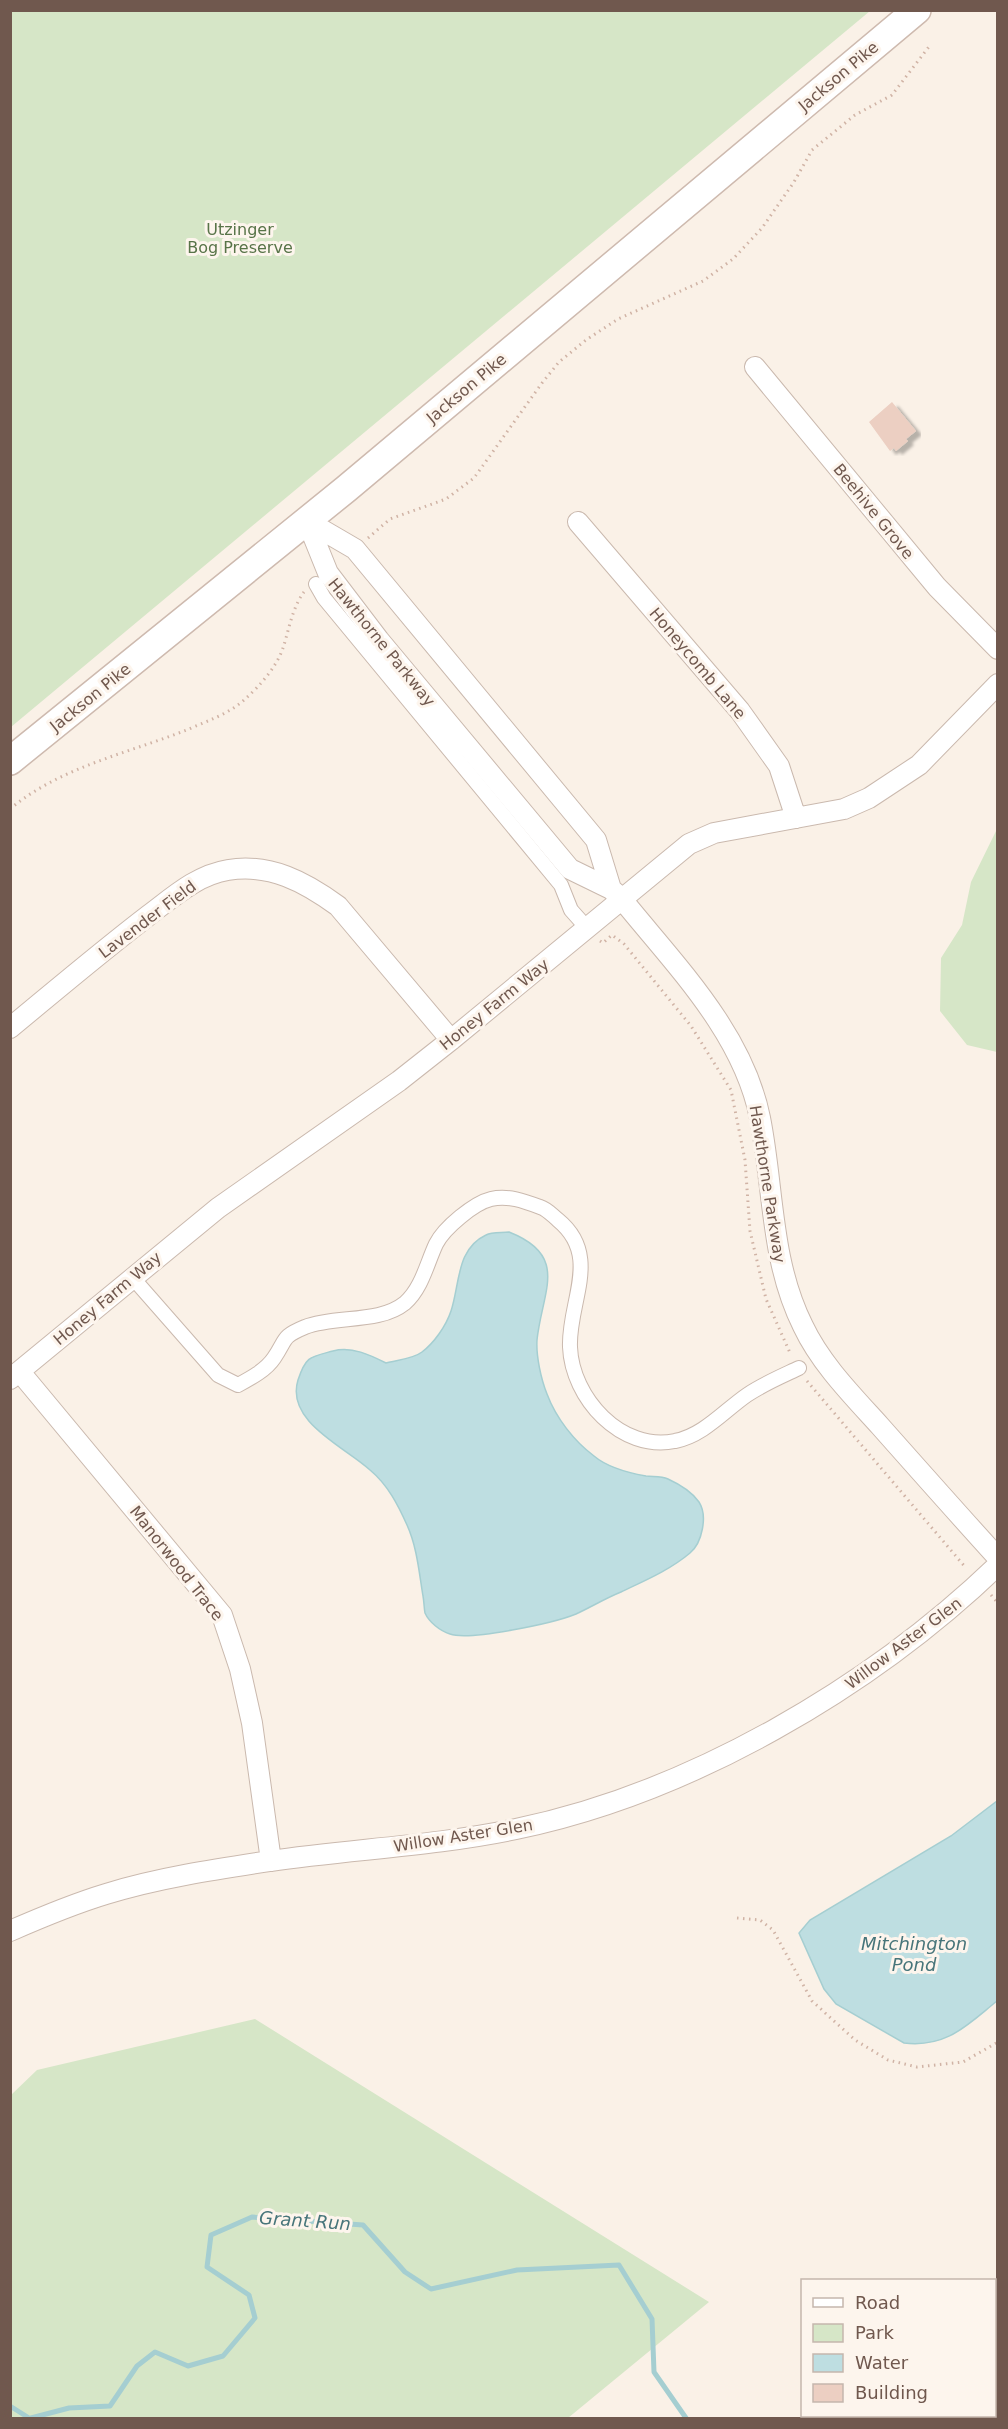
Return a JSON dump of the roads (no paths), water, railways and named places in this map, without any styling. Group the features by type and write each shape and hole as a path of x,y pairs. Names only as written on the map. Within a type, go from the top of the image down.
{"main road":[{"name":"Jackson Pike","path":"10,761 307,521 917,10"}],"street":[{"name":"Beehive Grove","path":"755,367 937,587 998,649"},
{"name":"Hawthorne Parkway","path":"307,521 355,549 596,840 616,893 725,1032 745,1069 760,1117 777,1251 788,1291 803,1327 831,1371 998,1558"},
{"name":"Hawthorne Parkway","path":"307,521 328,573 386,649 570,869 616,893"},
{"name":"Honeycomb Lane","path":"578,522 740,711 778,766 796,818"},
{"path":"316,584 324,598 561,885 571,910 587,928"},
{"name":"Honey Farm Way","path":"15,1375 218,1208 399,1081 451,1040 587,928 616,893 689,844 714,833 844,809 869,798 919,765 998,684"},
{"name":"Lavender Field","path":"10,1028 123,935 197,880 226,870 249,868 291,876 315,889 338,906 451,1040"},
{"path":"132,1277 218,1375 238,1385 253,1377 273,1359 285,1337 295,1332 334,1319 375,1317 405,1303 426,1273 437,1242 460,1216 491,1199 518,1198 544,1208 568,1228 579,1251 582,1275 574,1309 570,1348 578,1383 595,1411 620,1432 650,1442 676,1441 706,1427 749,1394 799,1368"},
{"name":"Manorwood Trace","path":"15,1375 222,1615 240,1669 252,1723 271,1861"},
{"name":"Willow Aster Glen","path":"10,1931 48,1914 108,1893 271,1861 427,1844 517,1829 604,1805 689,1772 774,1730 855,1681 966,1595 998,1565"}],"water":[{"path":"509,1232 528,1242 540,1252 546,1264 548,1277 537,1340 537,1353 545,1388 566,1428 579,1443 605,1463 633,1473 665,1478 685,1489 699,1502 703,1522 698,1543 694,1549 674,1565 576,1614 512,1630 460,1636 442,1631 425,1613 413,1542 407,1525 387,1489 360,1462 309,1421 296,1395 298,1380 304,1366 310,1359 319,1355 340,1350 354,1350 386,1363 410,1358 422,1352 435,1339 449,1317 461,1268 469,1249 486,1235"},
{"name":"Mitchington Pond","path":"997,1801 997,2001 966,2026 944,2038 919,2044 904,2043 836,2004 824,1989 799,1933 810,1920 951,1836"}],"waterway":[{"name":"Grant Run","path":"31,2418 69,2408 110,2406 137,2366 155,2352 188,2366 223,2356 255,2318 249,2295 207,2267 211,2235 252,2217 363,2225 405,2272 431,2289 517,2270 619,2265 652,2319 654,2372 686,2418"},
{"name":"Grant Run","path":"10,2406 29,2418"}],"park label":[{"name":"Utzinger Bog Preserve","path":"240,238"}]}
